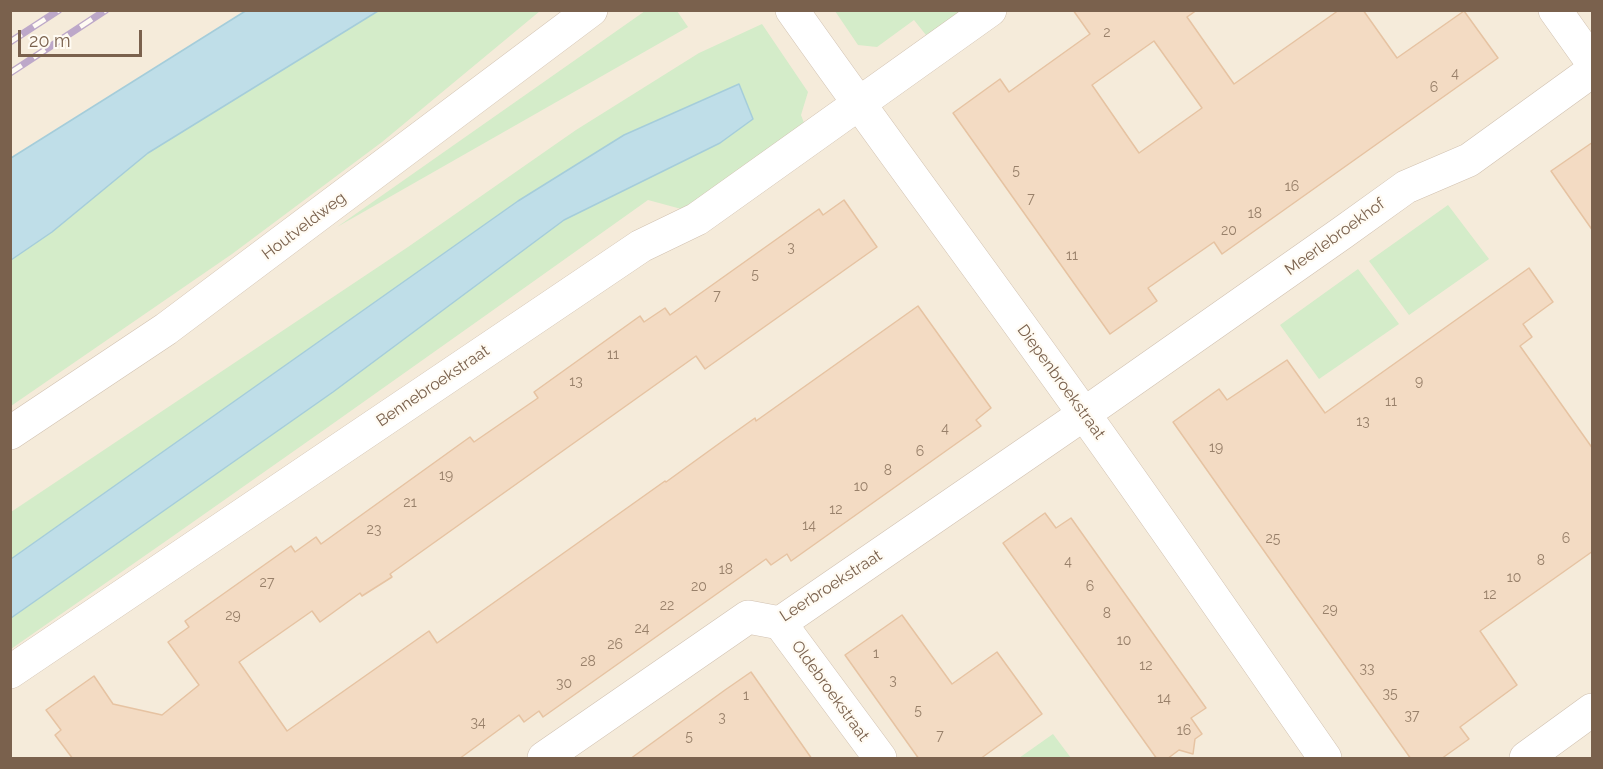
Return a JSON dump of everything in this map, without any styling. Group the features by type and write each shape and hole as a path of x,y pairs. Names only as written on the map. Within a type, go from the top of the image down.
{"street":[{"name":"Houtveldweg","path":"10,433 166,329 591,10"},
{"name":"Diepenbroekstraat","path":"792,10 1084,414 1325,759"},
{"name":"Bennebroekstraat","path":"10,672 640,246 697,219 990,10"},
{"path":"1555,10 1593,62"},
{"name":"Meerlebroekhof","path":"1084,414 1406,187 1469,160 1593,71"},
{"name":"Leerbroekstraat","path":"544,759 748,617 780,623 1084,414"},
{"name":"Oldebroekstraat","path":"780,623 880,759"},
{"path":"1526,759 1593,710"}],"shaded area":[{"path":"11,11 1592,11 1592,758 11,758"}],"green space":[{"path":"378,11 540,11 382,142 232,254 11,406 11,260 52,232 148,153"},
{"path":"645,11 677,11 688,27 337,227"},
{"path":"835,11 962,11 926,35 914,20 877,47 858,45"},
{"path":"762,24 808,92 801,115 806,128 685,210 648,200 11,649 11,618 333,392 564,220 720,143 740,84 624,135 518,201 11,559 11,512 408,247 576,130 699,53"},
{"path":"1448,205 1489,259 1409,315 1369,261"},
{"path":"1358,269 1399,324 1319,379 1280,325"},
{"path":"1053,734 1071,758 1019,758"}],"water":[{"path":"247,10 378,11 148,153 52,232 11,260 11,158"},
{"path":"739,84 753,119 720,143 564,220 333,392 11,618 11,559 518,201 624,135"}],"building":[{"path":"1073,10 1197,10 1187,17 1234,84 1339,10 1363,10 1397,58 1464,11 1498,58 1222,254 1214,242 1148,288 1157,301 1110,334 953,113 1000,79 1009,92 1090,34","holes":["1154,41 1202,108 1139,153 1092,85"]},
{"path":"1593,142 1593,231 1551,171"},
{"path":"844,200 877,247 705,369 696,356 390,574 392,577 362,596 360,593 320,622 312,611 239,662 287,731 429,631 437,643 665,481 755,418 756,421 918,306 991,408 976,420 981,426 791,561 787,554 771,565 766,559 543,717 539,711 524,722 519,715 459,759 73,759 55,735 61,730 46,710 94,676 113,704 162,715 199,685 168,642 189,627 185,621 291,546 295,552 316,537 321,544 470,437 474,442 538,398 534,392 640,316 644,322 665,308 670,315 819,209 823,215"},
{"path":"1529,268 1553,302 1523,324 1532,337 1520,346 1593,449 1593,551 1480,631 1517,685 1460,727 1469,739 1441,759 1411,759 1173,422 1219,389 1227,400 1287,360 1325,413"},
{"path":"1045,513 1056,528 1071,518 1206,708 1191,718 1202,734 1195,739 1193,754 1179,750 1167,759 1157,759 1003,543"},
{"path":"902,615 952,684 997,652 1042,714 980,759 919,759 845,655"},
{"path":"751,672 812,759 630,759 725,690"}],"railway":[{"path":"10,42 59,10"},
{"path":"10,73 106,10"}]}
